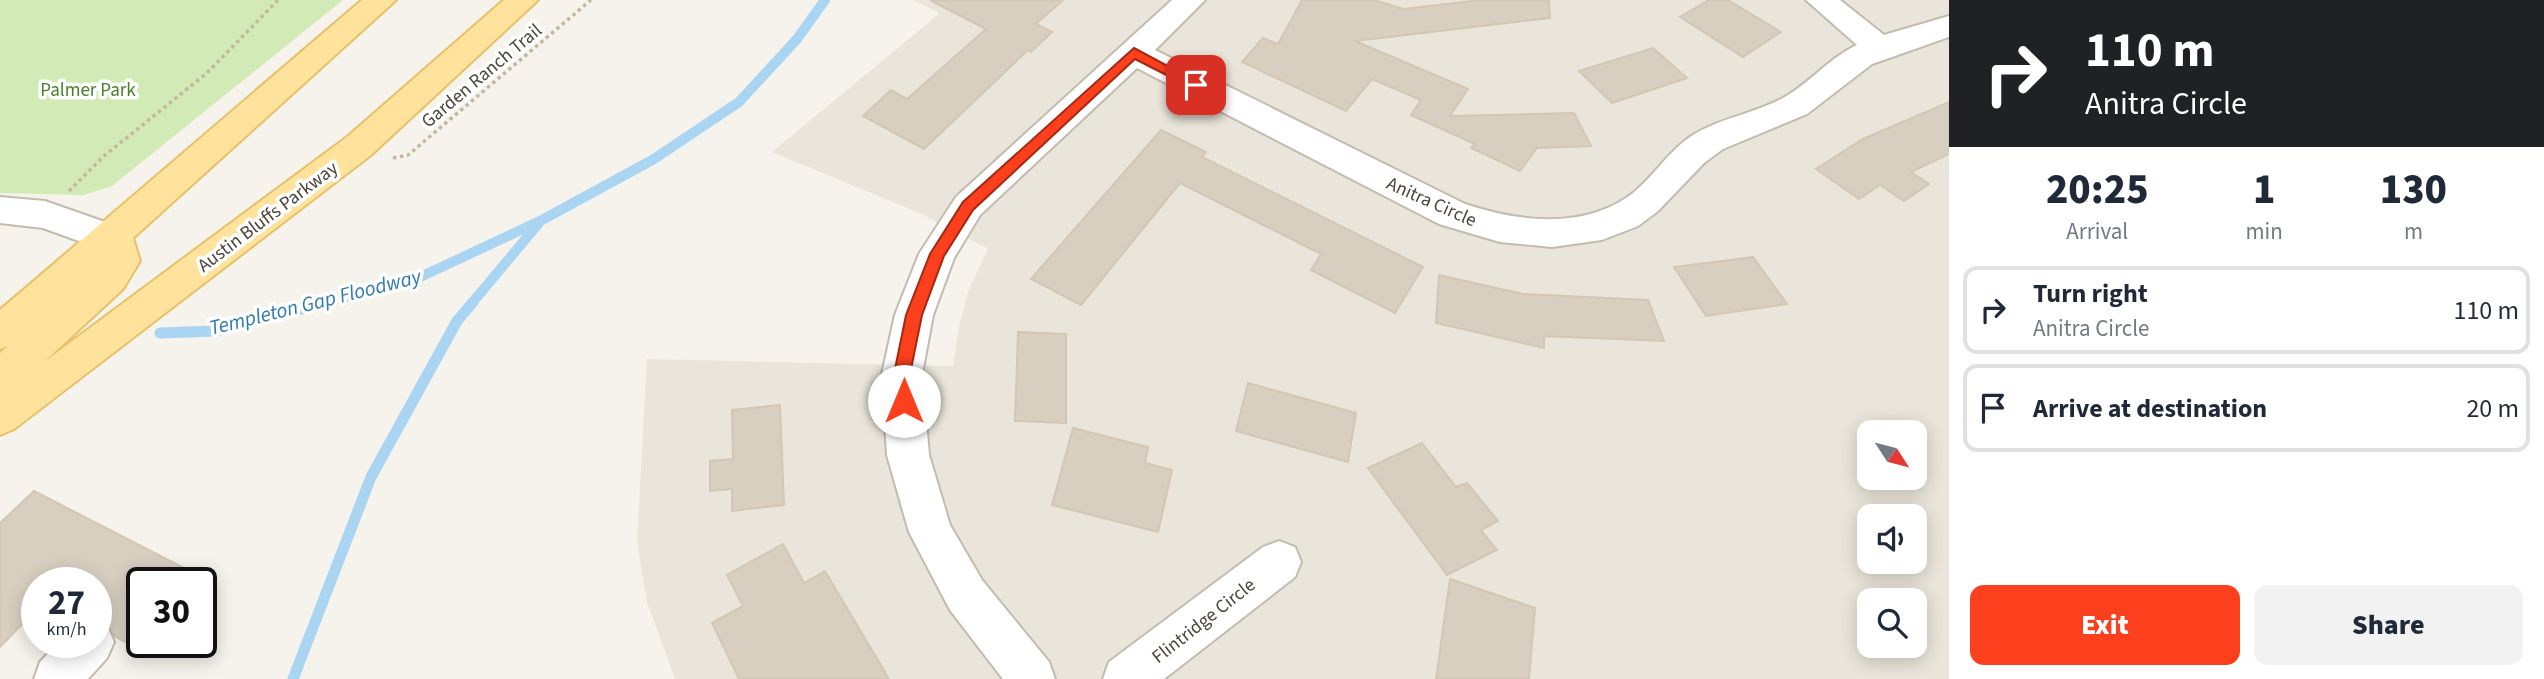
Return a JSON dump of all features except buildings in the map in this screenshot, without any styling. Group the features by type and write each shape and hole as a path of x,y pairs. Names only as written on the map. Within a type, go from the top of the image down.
{"main road":[{"path":"0,333 381,0"},
{"name":"Austin Bluffs Parkway","path":"0,417 359,146 523,0"},
{"path":"0,377 110,279 122,261 120,247 109,238"}],"street":[{"path":"1031,679 966,595 931,532 908,455 902,374 914,315 937,254 968,206 1190,0"},
{"path":"1821,0 1879,47"},
{"name":"Anitra Circle","path":"1134,53 1452,214 1506,229 1551,233 1598,226 1624,218 1647,201 1684,158 1702,145 1741,125 1796,106 1847,64 1879,47 1949,26"},
{"path":"0,210 45,215 109,238"},
{"name":"Flintridge Circle","path":"1126,679 1279,562"},
{"path":"57,679 76,658"}],"path":[{"path":"69,192 104,156 207,74 278,0"},
{"name":"Garden Ranch Trail","path":"383,161 408,155 591,0"}],"shaded area":[{"path":"913,0 1949,0 1949,679 675,679 647,602 637,542 647,359 953,366 959,326 969,289 988,249 924,215 772,152 940,13"}],"green space":[{"name":"Palmer Park","path":"0,0 343,0 112,186 84,195 0,193"}],"waterway":[{"name":"Templeton Gap Floodway","path":"322,303 416,279 542,220 654,159 739,102 797,39 825,0"},
{"name":"Templeton Gap Floodway","path":"472,303 539,223"},
{"name":"Templeton Gap Floodway","path":"160,333 216,331 329,302"},
{"name":"Templeton Gap Floodway","path":"293,679 371,477 457,321 473,302"}],"route":[{"path":"904,401 902,374 914,315 937,254 968,206 1134,53 1196,85"}]}
